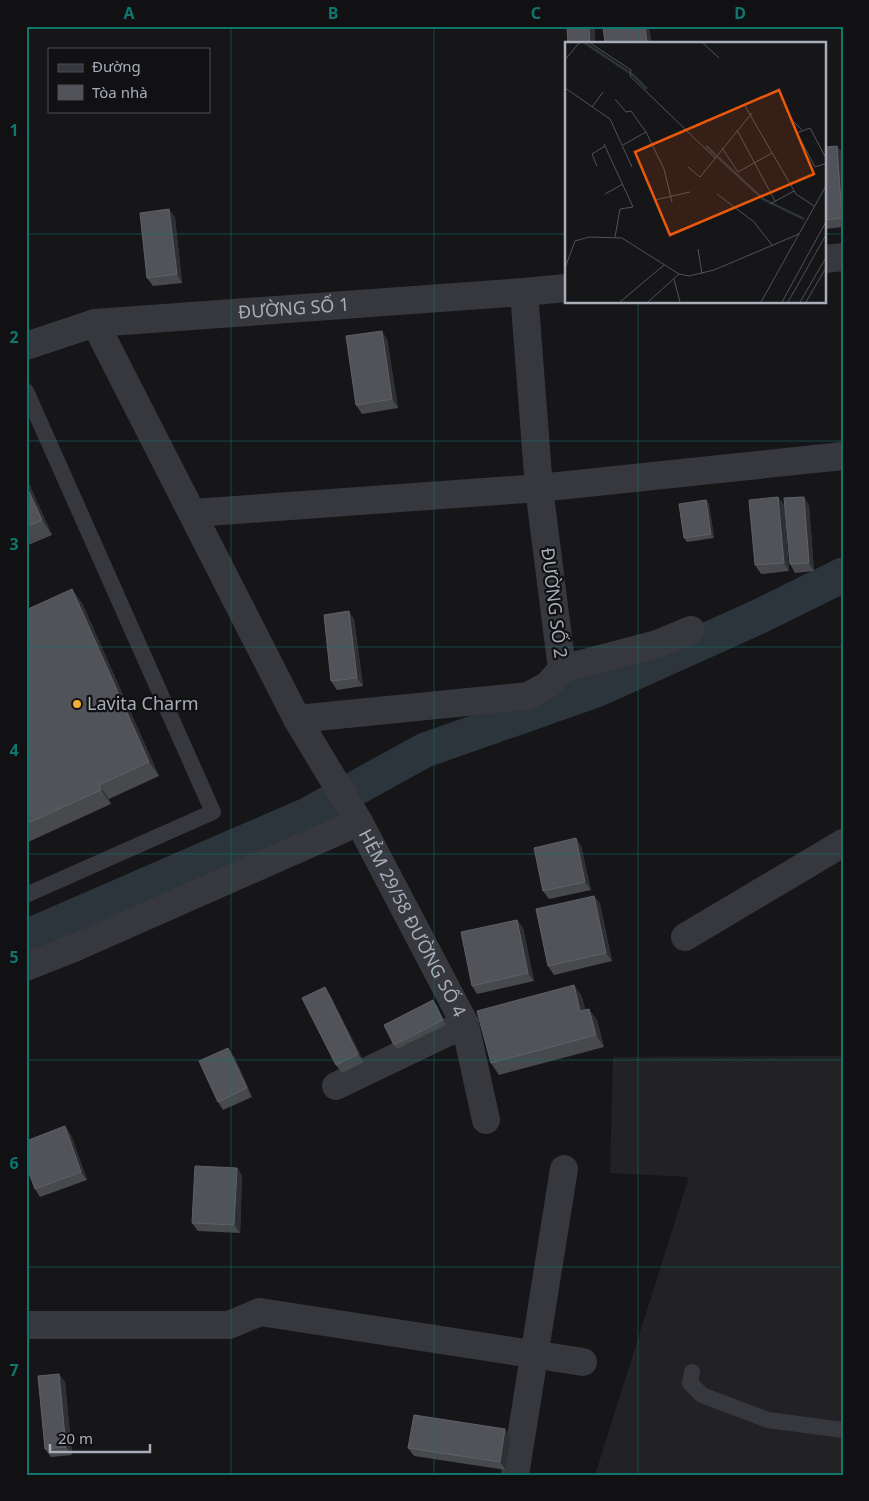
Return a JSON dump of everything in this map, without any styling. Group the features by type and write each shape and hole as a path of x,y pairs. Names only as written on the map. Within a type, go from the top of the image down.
{"street":[{"path":"826,258 843,256"},
{"name":"ĐƯỜNG SỐ 1","path":"26,346 95,323 565,288"},
{"name":"ĐƯỜNG SỐ 2","path":"298,719 528,696 548,684 562,669 539,488 524,292"},
{"name":"HẺM 29/58 ĐƯỜNG SỐ 4","path":"95,323 298,719 359,822 465,1024 486,1120"},
{"path":"193,513 539,488 843,456"},
{"path":"562,669 657,644 691,630"},
{"path":"26,967 83,944 359,822"},
{"path":"685,936 843,843"},
{"name":"HẺM 29/58 ĐƯỜNG SỐ 4","path":"336,1086 465,1024"},
{"path":"515,1475 564,1169"},
{"path":"26,1325 229,1325 260,1312 583,1362"}],"lane":[{"path":"26,391 213,812 26,895"},
{"path":"692,1372 690,1383 702,1395 768,1420 843,1430"}],"shaded area":[{"path":"843,1056 843,1475 595,1475 689,1177 610,1173 613,1057"}],"building":[{"path":"567,26 589,26 590,42 568,42"},
{"path":"603,26 645,26 647,42 605,42"},
{"path":"837,146 842,218 826,220 826,147"},
{"path":"169,209 177,274 147,278 140,213"},
{"path":"382,331 392,399 356,405 346,336"},
{"path":"26,485 42,520 26,527"},
{"path":"778,497 784,563 755,565 749,500"},
{"path":"804,497 809,563 790,564 784,498"},
{"path":"706,500 711,534 684,538 679,504"},
{"name":"Lavita Charm","path":"72,589 149,762 99,785 101,790 26,824 26,610"},
{"path":"349,611 357,678 331,681 324,615"},
{"path":"576,838 585,882 543,891 534,848"},
{"path":"594,896 606,953 548,966 536,909"},
{"path":"517,920 528,973 472,986 461,932"},
{"path":"574,985 580,1011 589,1009 596,1035 491,1063 477,1011"},
{"path":"325,987 358,1054 336,1065 302,998"},
{"path":"433,1000 443,1020 394,1045 384,1025"},
{"path":"228,1048 247,1088 218,1102 199,1061"},
{"path":"65,1126 81,1172 35,1189 26,1165 26,1141"},
{"path":"195,1166 237,1168 234,1225 192,1223"},
{"path":"59,1374 66,1447 45,1449 38,1376"},
{"path":"414,1415 505,1429 500,1462 408,1448"}],"waterway":[{"path":"26,937 307,815 425,750 596,690 760,616 843,575"}],"place":[{"name":"Lavita Charm","path":"77,704"}]}
